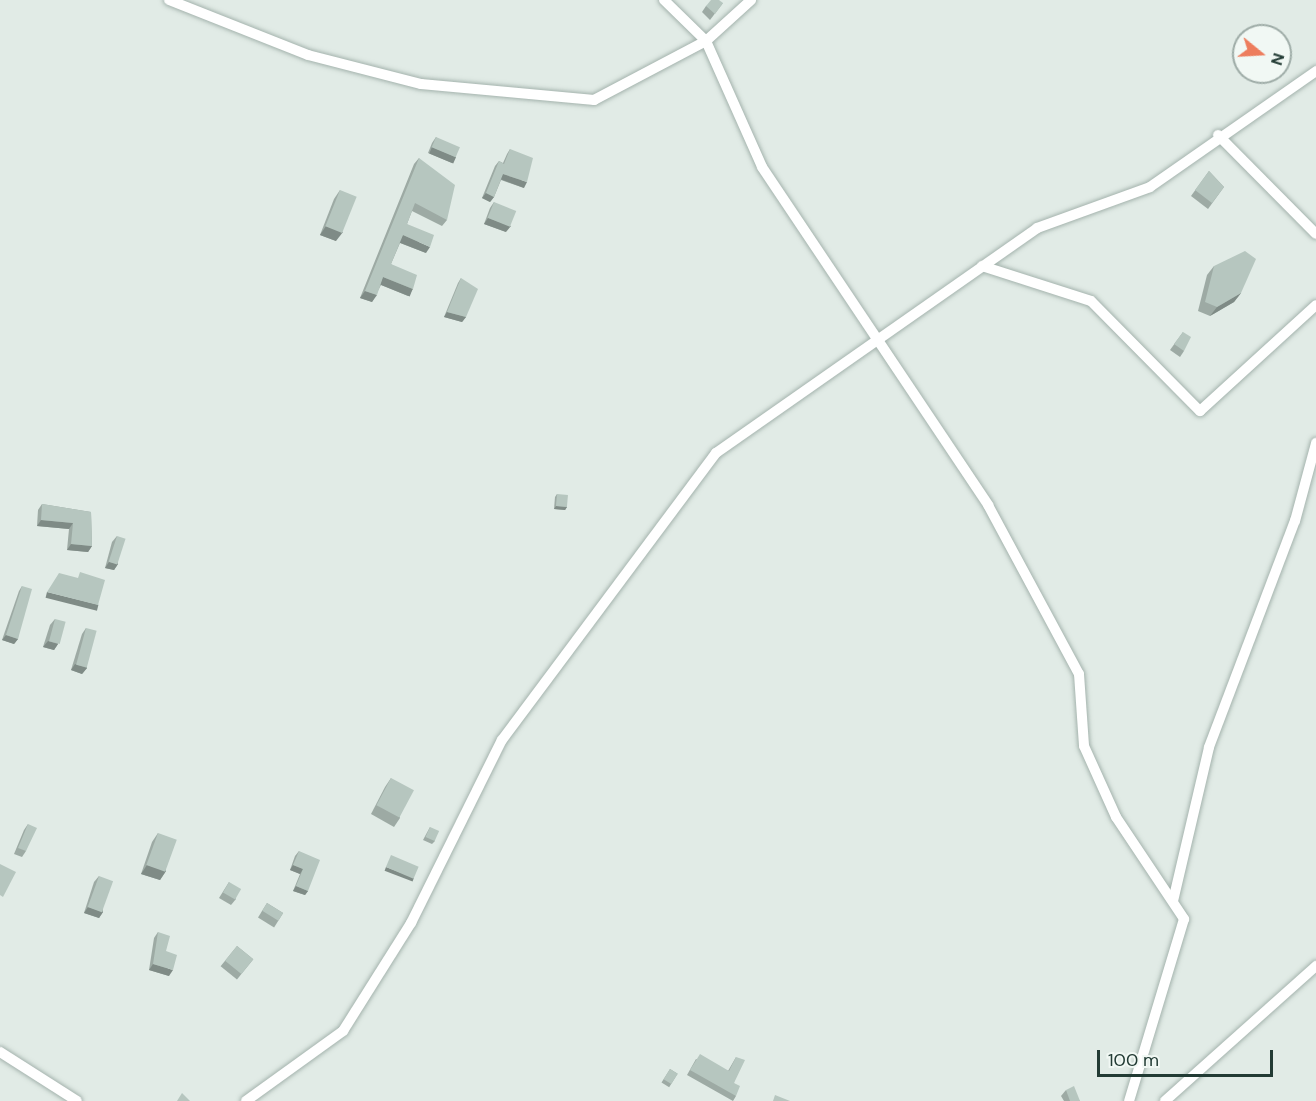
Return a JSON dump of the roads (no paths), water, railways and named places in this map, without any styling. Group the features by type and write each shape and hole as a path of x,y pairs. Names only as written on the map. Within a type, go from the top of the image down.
{"street":[{"path":"169,0 308,55 421,84 594,100 706,41 751,0"},
{"path":"664,0 706,41 762,167 879,336 988,506 1079,674 1084,746 1116,817 1184,919 1129,1101"},
{"path":"246,1101 343,1031 411,923 502,740 716,453 879,336 1037,228 1150,187 1218,135 1316,71"},
{"path":"1218,135 1316,234"},
{"path":"982,266 1091,301 1200,411 1316,305"},
{"path":"1173,901 1209,747 1295,521 1316,443"},
{"path":"1165,1101 1316,966"},
{"path":"0,1052 77,1101"}]}
